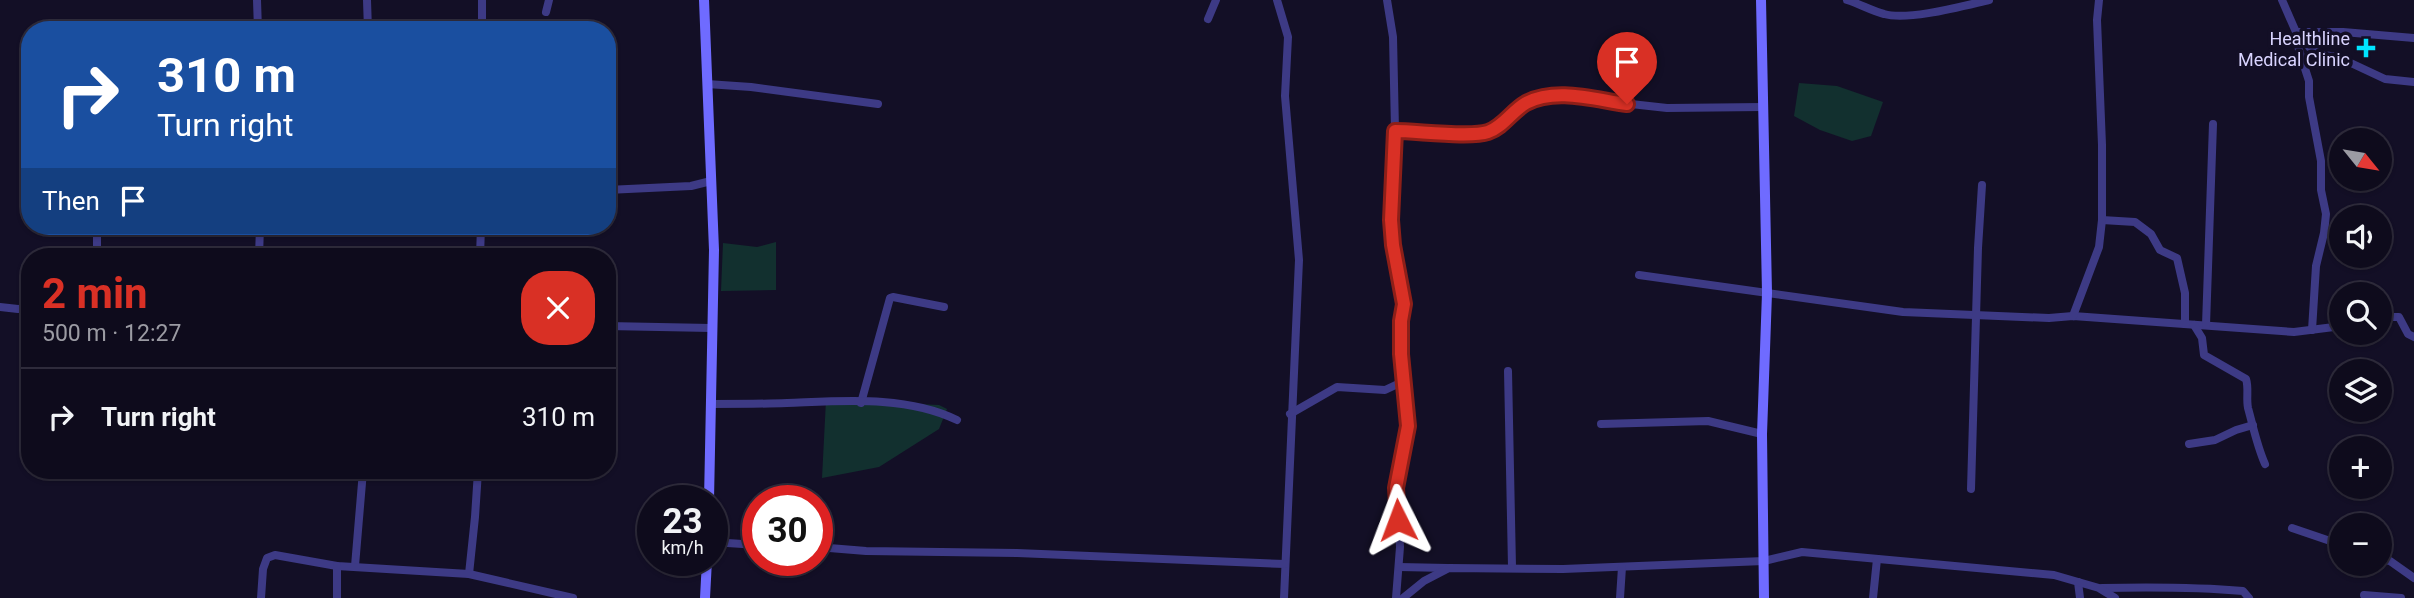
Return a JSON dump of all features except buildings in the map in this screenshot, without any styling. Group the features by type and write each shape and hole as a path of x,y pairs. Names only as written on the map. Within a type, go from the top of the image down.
{"main road":[{"path":"704,0 714,250 709,485"},
{"path":"1761,0 1767,293 1762,434 1764,598"},
{"path":"705,598 706,576"}],"street":[{"path":"257,0 258,21"},
{"path":"367,0 368,21"},
{"path":"482,0 482,21"},
{"path":"546,12 549,0"},
{"path":"1208,19 1216,0"},
{"path":"1276,0 1288,37 1285,96 1299,260 1290,414 1284,598"},
{"path":"1387,0 1393,37 1395,131 1391,220 1404,304 1401,321 1402,382 1408,426 1396,488 1399,567 1396,598"},
{"path":"1847,0 1884,14 1908,15 1958,8 1989,0"},
{"path":"2073,316 2099,247 2102,220 2097,20 2099,0"},
{"path":"2282,0 2296,32 2302,64 2309,81 2326,214 2316,266 2312,330"},
{"path":"2296,32 2343,32 2414,38"},
{"path":"2296,32 2311,49 2323,55 2338,57 2385,79 2414,82"},
{"path":"707,84 751,87 878,104"},
{"path":"1395,131 1472,134 1488,132 1502,124 1511,113 1540,98 1587,95 1604,101 1667,108 1763,107"},
{"path":"2206,325 2213,124"},
{"path":"616,190 691,186 711,181"},
{"path":"1971,489 1982,185"},
{"path":"2102,220 2135,222 2151,234 2160,250 2178,258 2190,324 2202,338 2204,355 2246,379 2248,407 2265,464"},
{"path":"1639,275 1903,312 2049,318 2073,316 2294,332 2329,328"},
{"path":"861,402 890,298 944,307"},
{"path":"0,307 21,308"},
{"path":"2392,317 2399,317 2409,334 2414,337"},
{"path":"616,327 711,328"},
{"path":"1508,371 1512,568"},
{"path":"1290,414 1337,387 1385,390 1402,382"},
{"path":"711,404 861,402 918,407 941,413 957,421"},
{"path":"1601,424 1708,421 1762,434"},
{"path":"2189,444 2215,440 2253,425"},
{"path":"355,566 362,479"},
{"path":"469,574 477,479"},
{"path":"2292,528 2329,541"},
{"path":"833,548 1285,564"},
{"path":"1399,567 1622,567 1764,561 1802,552 2054,575 2099,588 2115,598"},
{"path":"261,598 263,569 267,558 275,555 337,566 469,574 573,598"},
{"path":"1873,598 1877,559"},
{"path":"2392,563 2414,578"},
{"path":"337,566 337,598"},
{"path":"1620,598 1622,567"},
{"path":"1403,598 1424,581 1449,568"},
{"path":"2078,582 2080,598"},
{"path":"2099,588 2162,586 2243,591 2249,598"},
{"path":"2364,596 2401,598"}],"green space":[{"path":"1799,83 1837,86 1883,102 1871,136 1852,141 1820,130 1794,116"},
{"path":"776,242 776,290 721,291 723,243 757,247"},
{"path":"826,400 939,405 947,409 939,429 879,467 822,478"}],"place":[{"name":"Healthline Medical Clinic","path":"2366,48"}],"route":[{"path":"1398,520 1396,488 1408,426 1401,354 1404,304 1391,220 1395,131 1472,134 1488,132 1502,124 1511,113 1540,98 1587,95 1604,101 1627,104"}]}
